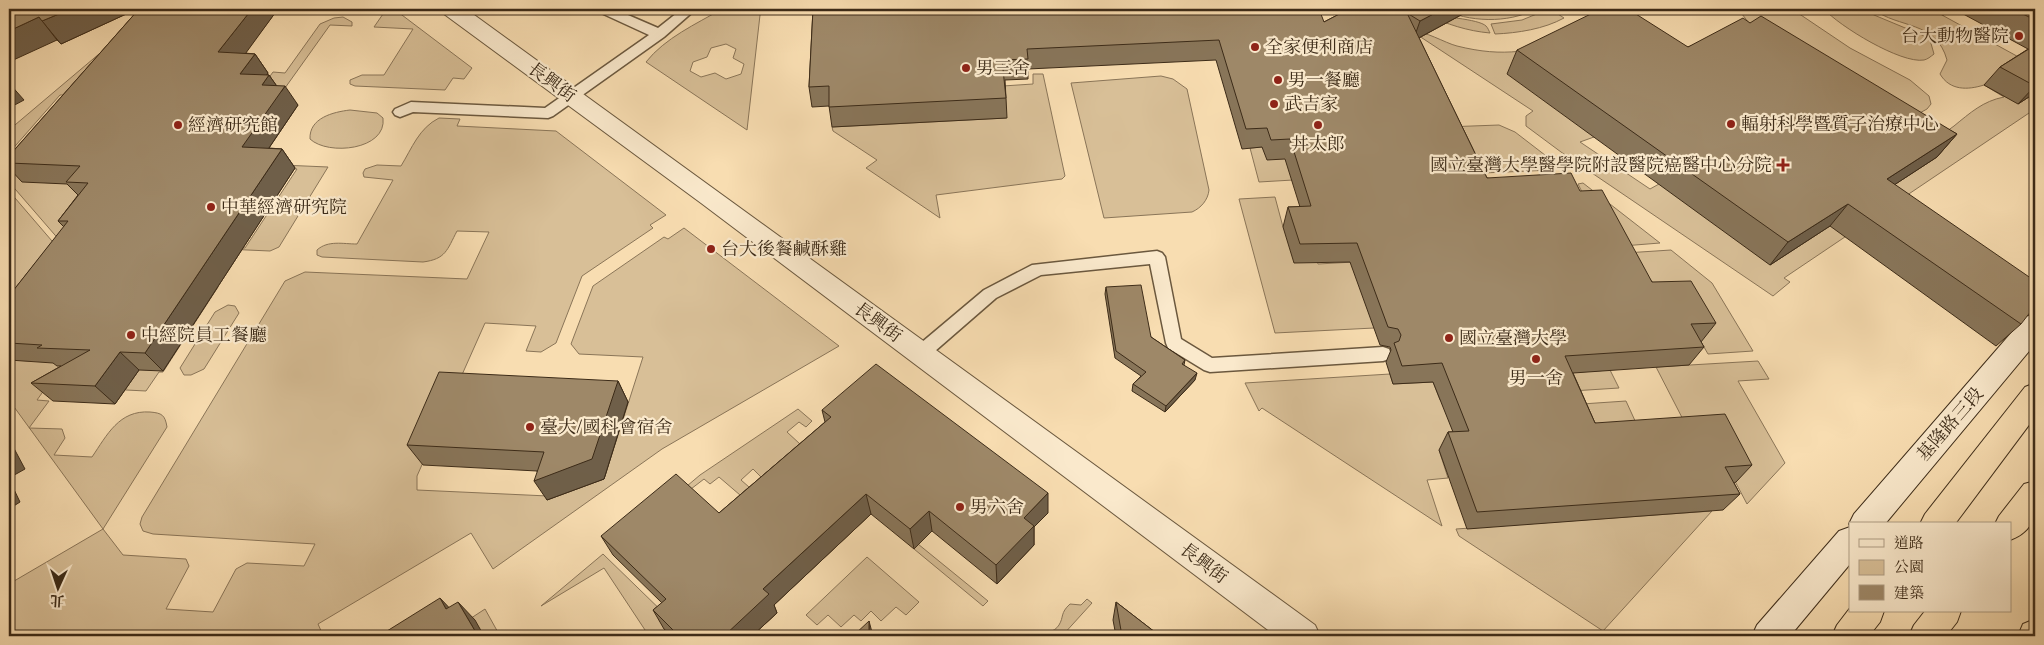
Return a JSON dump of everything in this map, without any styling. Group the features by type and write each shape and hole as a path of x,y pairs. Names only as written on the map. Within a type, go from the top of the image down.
{"highway":[{"path":"1938,522 2035,395"},
{"path":"2012,523 2035,494"},
{"path":"1849,636 1867,612"},
{"path":"1926,636 1944,612"}],"street":[{"name":"長興街","path":"452,9 1303,636"},
{"name":"基隆路三段","path":"1867,522 2035,325"},
{"path":"1769,636 1849,542"}],"lane":[{"path":"604,9 659,34"},
{"path":"400,112 411,107 548,113 659,34 690,9"},
{"path":"921,353 990,294 1038,269 1156,257 1174,343 1210,365 1383,354"}],"green space":[{"path":"376,9 394,9 472,68 464,79 453,78 445,90 355,86 350,84 350,80 362,75 384,75 413,29 374,27 383,14"},
{"path":"722,9 769,9 760,15 747,130 646,62 672,39","holes":["726,44 736,49 733,58 744,64 741,74 726,79 715,73 701,77 690,71 693,62 707,57 711,48"]},
{"path":"1441,9 1536,9 1513,17 1488,20 1464,17"},
{"path":"1738,9 1792,9 1850,48 1910,80 1929,96 1931,104 1927,109 1916,115 1749,23"},
{"path":"1824,9 1864,9 1930,40 1934,54 1924,60 1914,60 1886,50 1856,34"},
{"path":"1873,9 1931,9 2035,66 2035,109 1784,278 1790,282 1773,296 1561,152 1526,126 1526,116 1533,111 1413,32 1423,33 1457,46 1490,52 1532,49 1578,38 1594,137 1580,142 1650,189 1659,184 1920,146 1946,132 1983,105 2004,97 1984,85 1960,88 1949,84 1940,74 1947,60 1942,47 1934,38 1916,27 1894,20"},
{"path":"151,10 71,95 60,95 9,153 9,130"},
{"path":"1544,11 1555,12 1564,18 1539,28 1495,34 1491,24 1522,20"},
{"path":"1426,15 1475,21 1486,26 1490,33 1457,27"},
{"path":"343,17 352,22 352,26 330,25 285,88 262,87 273,72 285,73 320,24 334,18"},
{"path":"1033,74 1043,74 1065,176 1062,179 936,195 940,218 866,168 877,160 833,131 832,127 1006,118 1003,86 1033,84"},
{"path":"1161,76 1173,79 1187,89 1209,190 1206,200 1192,212 1104,218 1071,83"},
{"path":"350,110 377,113 383,118 382,129 376,137 355,147 342,148 318,144 310,139 313,126 323,117 336,112"},
{"path":"439,118 460,119 457,126 556,131 666,215 650,225 653,228 582,276 556,343 541,352 526,351 536,326 485,323 417,476 417,490 548,496 604,479 643,357 579,354 571,344 593,286 664,237 668,239 684,228 839,346 662,449 493,569 471,533 318,624 322,633 317,636 306,636 304,632 297,636 9,636 9,584 103,529 123,555 186,559 189,566 166,609 213,612 236,569 247,563 304,566 315,544 153,534 143,531 140,524 142,517 285,281 305,272 467,279 489,232 457,231 445,252 437,259 431,261 322,257 317,255 317,250 326,245 336,243 357,244 393,180 364,177 365,169 377,165 401,166 421,133"},
{"path":"1499,125 1515,132 1554,162 1552,170 1413,176 1445,127"},
{"path":"1262,147 1337,156 1345,177 1259,182 1250,148"},
{"path":"9,159 118,186 61,242 9,182"},
{"path":"235,163 328,167 279,247 270,251 111,244 113,241 245,248 297,169"},
{"path":"1583,183 1660,243 1610,247 1578,184"},
{"path":"9,191 58,248 9,331"},
{"path":"1275,197 1283,227 1311,245 1318,264 1426,258 1374,328 1275,333 1239,199"},
{"path":"1671,250 1712,283 1753,351 1708,354 1677,300 1660,301 1625,253"},
{"name":"中經院員工餐廳","path":"218,287 163,372 159,372 146,391 47,386 37,400 49,401 29,428 9,400 9,360 31,361"},
{"path":"228,305 235,306 239,313 204,369 191,375 184,375 180,368 215,312"},
{"path":"1758,361 1769,379 1738,381 1785,463 1747,504 1709,432 1690,433 1656,367"},
{"path":"1610,370 1619,388 1556,392 1534,375"},
{"path":"1390,374 1393,384 1433,382 1440,400 1473,428 1439,450 1448,478 1427,480 1442,526 1262,408 1259,411 1245,383"},
{"path":"1626,401 1642,436 1582,440 1567,405"},
{"path":"798,409 812,421 806,427 799,422 787,432 800,444 761,477 753,469 741,480 749,487 740,495 719,477 710,484 704,479 691,489 687,486 700,475"},
{"path":"139,412 157,413 164,417 167,427 103,529 29,428 62,429 65,438 54,455 92,457 115,426 130,415"},
{"path":"1712,511 1603,631 1459,536 1456,529"},
{"path":"918,544 988,601 983,606 914,549"},
{"path":"603,554 672,621 664,629 672,636 649,636 604,568 541,606"},
{"path":"867,557 919,602 906,615 896,607 881,621 871,611 861,621 854,615 841,627 828,615 817,625 806,615"},
{"path":"1087,599 1092,603 1062,636 1037,636 1057,628 1063,612 1070,604 1081,605"},
{"path":"485,609 500,636 484,636 462,624"}],"building":[{"path":"9,9 71,9 42,21 39,17 9,31"},
{"path":"139,9 252,9 218,52 255,54 240,74 269,75 262,85 285,86 242,147 282,149 145,353 120,352 95,386 31,383 90,350 37,348 42,345 9,343 9,296 68,221 58,221 88,183 66,182 80,166 9,163 9,156"},
{"path":"813,9 1319,9 1324,22 1349,9 1443,9 1420,21 1407,13 1487,178 1571,173 1580,191 1602,190 1652,282 1691,281 1716,323 1691,324 1704,347 1565,356 1595,423 1725,414 1752,465 1725,467 1740,494 1477,512 1448,432 1469,431 1442,363 1402,366 1394,343 1399,341 1401,335 1398,329 1388,327 1357,243 1300,244 1288,207 1311,206 1290,139 1271,140 1267,128 1246,129 1219,40 1027,49 1028,59 1002,60 1006,98 829,107 829,86 809,87"},
{"name":"輻射科學暨質子治療中心","path":"1601,9 1628,9 1688,47 1743,18 1750,23 1761,16 1957,134 1887,179 2035,281 2035,306 2021,324 1848,204 1788,242 1517,50"},
{"path":"2013,9 2035,9 2035,20"},
{"path":"2032,47 2035,49 2035,86 2000,67"},
{"path":"1141,285 1151,337 1185,360 1182,364 1197,373 1166,406 1133,384 1146,372 1116,351 1106,287"},
{"name":"男六舍","path":"876,364 1048,493 1024,518 1034,526 996,565 929,511 910,529 866,494 763,589 769,594 724,636 679,636 653,610 666,599 601,536 676,474 719,513 831,417 822,410"},
{"name":"臺大/國科會宿舍","path":"439,372 618,381 592,459 534,481 544,452 407,445"},
{"path":"440,598 446,609 458,602 478,636 379,636"},
{"path":"1116,602 1160,636 1122,636"},
{"path":"869,621 869,636 853,636"},
{"path":"1197,632 1196,636 1188,636"}],"place":[{"name":"台大動物醫院","path":"2019,36"},
{"name":"全家便利商店","path":"1255,47"},
{"name":"男三舍","path":"966,68"},
{"name":"男一餐廳","path":"1278,80"},
{"name":"武吉家","path":"1274,104"},
{"name":"輻射科學暨質子治療中心","path":"1731,124"},
{"name":"經濟研究館","path":"178,125"},
{"name":"丼太郎","path":"1318,125"},
{"name":"國立臺灣大學醫學院附設醫院癌醫中心分院","path":"1783,165"},
{"name":"中華經濟研究院","path":"211,207"},
{"name":"台大後餐鹹酥雞","path":"711,249"},
{"name":"中經院員工餐廳","path":"131,335"},
{"name":"國立臺灣大學","path":"1449,338"},
{"name":"男一舍","path":"1536,359"},
{"name":"臺大/國科會宿舍","path":"530,427"},
{"name":"男六舍","path":"960,507"}]}
